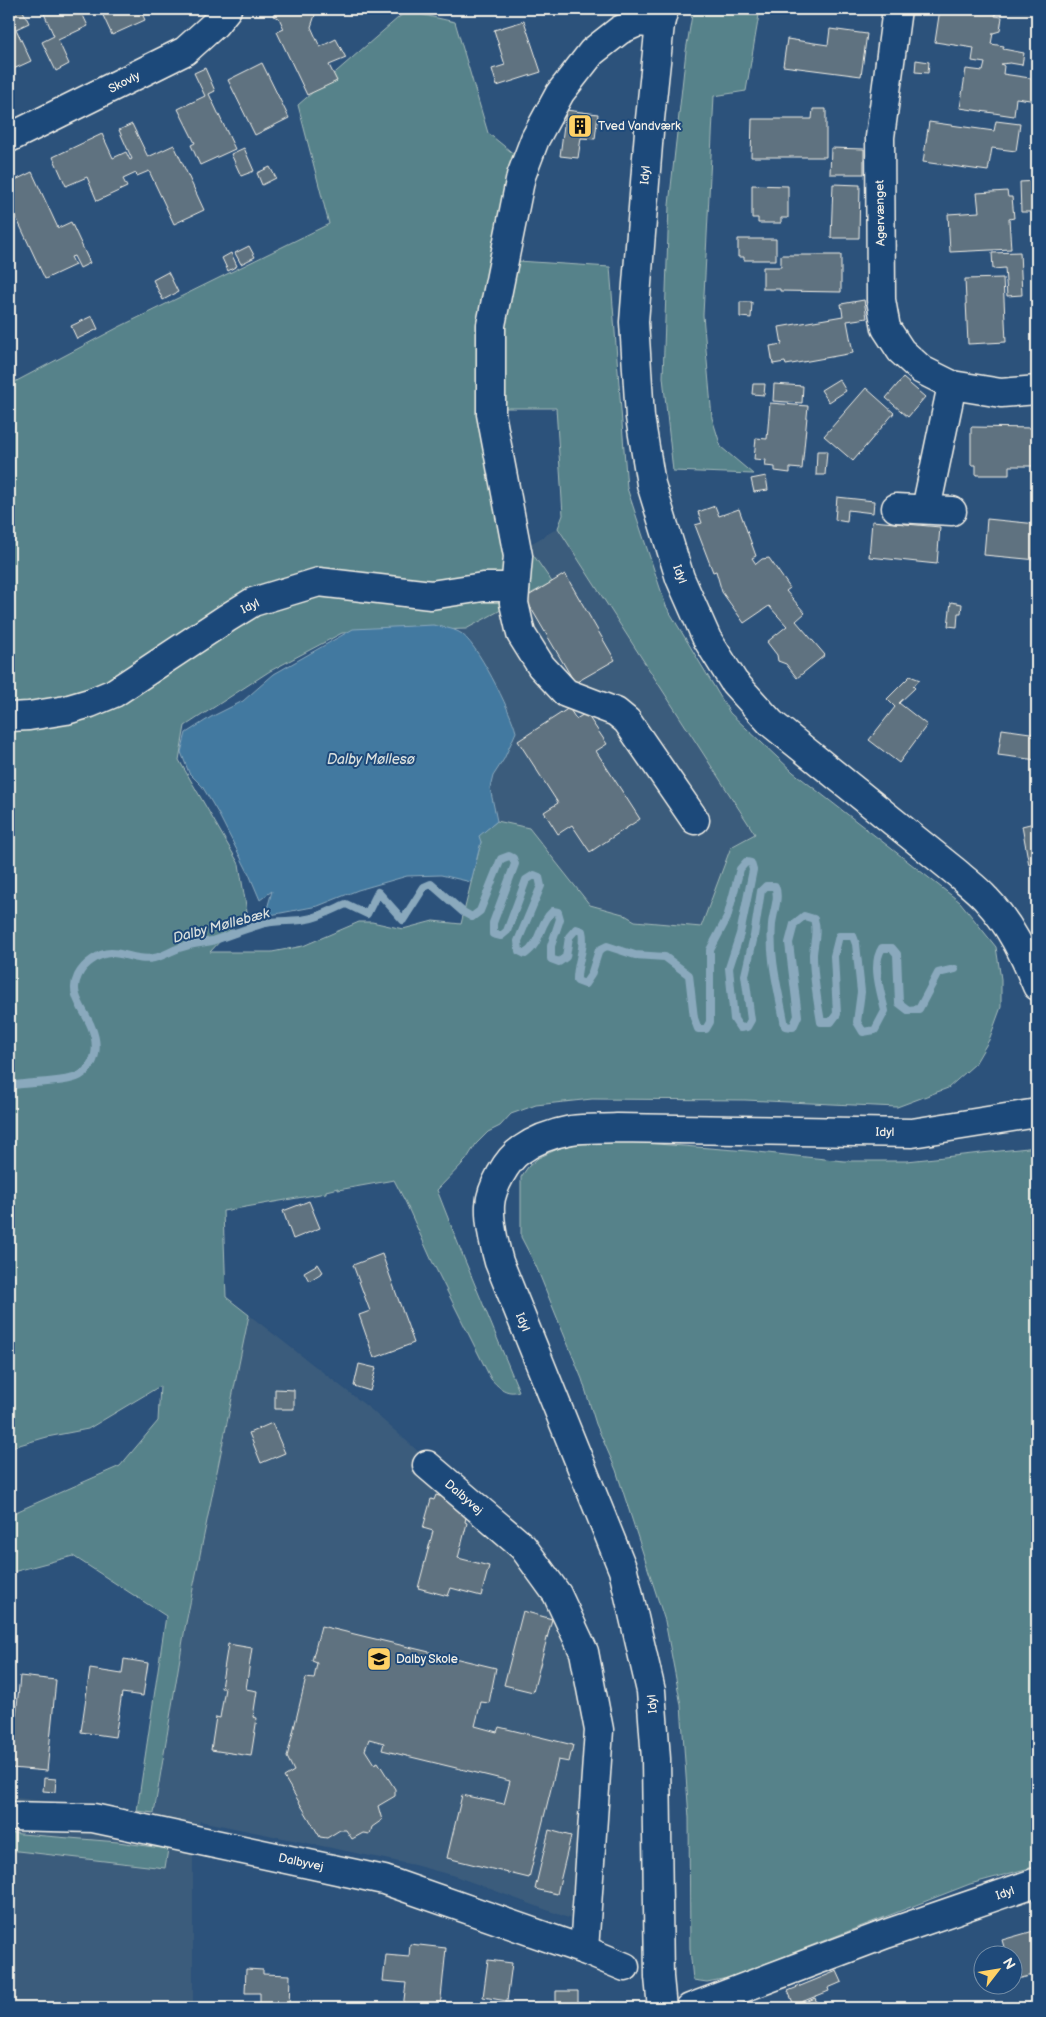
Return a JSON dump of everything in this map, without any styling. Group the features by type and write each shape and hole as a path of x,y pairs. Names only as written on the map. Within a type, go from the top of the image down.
{"street":[{"name":"Skovly","path":"9,138 184,51 215,24 227,9"},
{"name":"Agervænget","path":"896,9 880,137 882,300 886,328 901,351 922,370 952,385 1001,393 1037,390"},
{"name":"Idyl","path":"695,820 627,722 616,712 566,693 541,666 521,634 514,603 518,556 491,414 491,325 521,176 535,139 560,92 592,52 620,30 638,22 662,16 644,186 634,322 640,417 651,484 680,578 707,639 734,682 771,723 957,873 986,899 1008,925 1022,949 1037,986"},
{"path":"896,508 939,510 952,385"},
{"name":"Idyl","path":"9,717 66,710 114,693 253,602 319,582 431,595 483,587 515,587"},
{"name":"Idyl","path":"662,2008 659,1976 656,1759 651,1691 623,1570 499,1262 492,1235 490,1204 495,1185 507,1165 520,1150 541,1139 571,1130 617,1128 912,1133 1037,1113"},
{"name":"Dalbyvej","path":"427,1465 523,1547 557,1594 584,1652 599,1730 584,1950"},
{"name":"Dalbyvej","path":"9,1816 93,1818 384,1880 584,1950 625,1967"},
{"name":"Idyl","path":"690,2008 879,1937 1037,1882"}],"shaded area":[{"path":"558,528 755,834 731,847 701,927 635,921 623,914 590,905 529,828 497,821 490,788 493,776 504,759 516,732 469,639 459,631 467,629 551,582 527,546"},
{"name":"Dalby Skole","path":"249,1315 369,1408 409,1443 449,1481 558,1603 592,1729 582,1923 455,1876 414,1865 200,1821 193,1854 193,2008 9,2008 9,1797 155,1813 185,1628"}],"green space":[{"path":"693,9 760,9 746,91 714,96 703,315 712,418 721,447 753,474 673,471 663,377 669,205 686,51"},
{"path":"406,11 455,22 488,133 531,168 518,261 610,267 627,488 666,606 730,713 793,772 960,902 996,947 1001,979 1001,1007 989,1040 975,1064 948,1088 897,1107 745,1100 592,1099 536,1105 511,1114 500,1126 488,1132 476,1144 466,1160 437,1190 519,1391 511,1392 504,1390 491,1379 394,1180 338,1190 338,1188 326,1191 326,1193 223,1211 226,1297 249,1315 185,1628 154,1813 137,1811 166,1616 73,1556 9,1573 9,1515 120,1466 158,1421 160,1386 88,1429 47,1437 9,1448 9,385 119,327 329,224 298,105","holes":["504,408 556,408 563,515 558,528 755,834 731,847 701,927 635,921 623,914 590,905 529,828 497,821 478,836 481,842 461,924 433,921 403,929 372,922 359,922 303,946 272,952 210,952 247,912 239,864 179,760 185,726 270,671 342,633 466,629 552,582 527,546"]},
{"path":"605,1140 748,1151 844,1161 907,1161 1037,1147 1037,1866 970,1884 728,1978 707,1982 693,1980 690,1949 689,1818 681,1705 665,1621 616,1470 596,1424 582,1379 536,1266 521,1237 521,1177 528,1167 538,1158 562,1147"},
{"path":"9,1833 118,1842 168,1849 165,1868 9,1850"}],"water":[{"name":"Dalby Møllesø","path":"433,625 459,632 474,648 500,694 516,732 504,759 493,776 490,788 497,821 479,836 481,842 471,882 441,875 407,876 358,890 318,906 265,916 272,891 260,900 218,813 202,786 189,773 181,752 186,733 211,717 243,701 274,674 353,629"}],"building":[{"path":"9,9 22,9 29,23 16,29 31,61 9,71"},
{"path":"42,9 80,9 88,26 58,40 69,64 56,71 42,42 54,36"},
{"path":"100,9 140,9 145,20 112,35"},
{"path":"276,9 317,9 311,27 320,47 336,39 346,58 329,65 337,81 307,95 277,32 284,29 279,18 273,16"},
{"path":"940,9 972,9 996,12 995,16 1002,17 1000,31 993,33 991,44 1004,46 1003,49 1024,53 1022,65 1001,64 1004,66 1003,74 1037,79 1037,101 1016,98 1014,116 960,108 966,69 983,71 985,63 972,61 974,48 935,42"},
{"path":"524,21 541,72 497,86 492,69 505,65 494,30"},
{"path":"830,29 867,34 861,76 783,66 787,39 828,45"},
{"path":"916,60 929,62 928,73 915,72"},
{"path":"262,63 289,118 255,135 228,80"},
{"path":"205,68 215,91 209,94 235,149 200,165 191,145 195,143 178,109 205,96 194,73"},
{"path":"813,109 826,109 826,157 751,157 752,119 812,119"},
{"name":"Tved Vandværk","path":"566,110 598,114 595,139 581,138 578,158 560,156"},
{"path":"996,121 1020,124 1016,151 992,148 988,171 923,162 929,122 994,131"},
{"path":"132,124 148,157 174,145 204,210 174,224 149,171 137,176 136,173 123,179 127,187 97,201 87,177 66,186 53,157 102,134 113,158 126,152 130,160 132,159 119,130"},
{"path":"244,148 254,171 241,176 231,154"},
{"path":"831,148 864,149 864,174 830,174"},
{"path":"270,167 276,178 262,185 257,173"},
{"path":"32,172 58,228 71,222 90,263 80,268 74,256 71,257 75,265 45,279 16,217 9,220 9,183"},
{"path":"1037,181 1037,212 1021,212 1020,182"},
{"path":"833,184 860,185 859,238 831,238"},
{"path":"752,185 788,186 788,218 781,218 781,223 758,223 758,218 752,218"},
{"path":"1007,191 1008,197 1012,197 1014,218 1009,219 1011,249 950,252 948,214 979,212 977,193"},
{"path":"738,239 776,239 776,260 744,260 744,257 738,257"},
{"path":"249,246 255,257 241,264 235,253"},
{"path":"1020,252 1022,295 1007,296 1005,268 993,269 992,253"},
{"path":"231,253 237,266 228,271 222,258"},
{"path":"781,255 841,255 841,292 763,289 763,267 781,267"},
{"path":"168,272 178,292 163,300 153,280"},
{"path":"1003,278 1006,342 968,344 965,279"},
{"path":"864,300 867,318 847,321 853,353 786,365 785,362 773,364 770,346 782,344 779,327 843,316 841,304"},
{"path":"740,302 752,302 751,318 740,317"},
{"path":"92,316 98,329 77,339 71,326"},
{"path":"903,378 925,397 908,417 886,398"},
{"path":"839,379 846,391 829,402 821,390"},
{"path":"753,384 765,384 764,395 752,394"},
{"path":"774,384 803,386 802,403 773,401"},
{"path":"866,388 894,413 853,461 824,436"},
{"path":"770,403 808,406 802,469 790,468 790,473 775,471 775,467 765,466 766,460 754,459 756,438 767,439"},
{"path":"971,427 1035,428 1035,466 1009,466 1009,475 976,475 976,465 971,465"},
{"path":"817,451 827,451 825,475 816,475"},
{"path":"766,476 768,490 754,492 751,479"},
{"path":"837,497 874,501 873,513 848,510 847,522 835,520"},
{"path":"715,506 719,516 739,509 756,556 752,558 756,564 762,559 769,558 790,588 786,591 805,613 796,621 825,655 797,678 786,664 778,661 777,655 767,642 787,626 769,606 744,623 722,592 716,571 713,572 695,525 702,523 698,512"},
{"path":"987,519 1037,524 1037,560 984,555"},
{"path":"872,521 940,527 937,564 869,557"},
{"path":"565,574 615,660 575,683 525,598"},
{"path":"951,602 962,604 961,613 958,613 957,627 948,626"},
{"path":"910,676 920,680 913,686 915,688 899,703 927,725 899,763 869,740 895,707 887,699"},
{"path":"569,708 576,719 586,713 607,744 596,751 640,819 590,852 572,825 558,834 544,812 558,803 518,741"},
{"path":"1002,729 1037,734 1037,760 998,755"},
{"path":"1037,814 1037,863 1029,865 1022,826 1034,823 1032,816"},
{"path":"309,1201 320,1228 293,1239 283,1211"},
{"path":"382,1254 414,1343 374,1358 359,1315 370,1311 353,1265"},
{"path":"318,1264 323,1272 309,1281 304,1272"},
{"path":"359,1364 376,1368 370,1391 354,1386"},
{"path":"275,1389 294,1390 294,1409 275,1409"},
{"path":"272,1423 285,1453 261,1463 249,1433"},
{"path":"436,1495 452,1500 451,1504 468,1509 465,1522 467,1523 458,1558 489,1566 481,1596 451,1588 448,1596 418,1588 433,1531 423,1528 431,1499 434,1500"},
{"path":"523,1611 552,1619 533,1692 504,1685"},
{"path":"321,1626 496,1668 489,1703 481,1702 475,1726 497,1732 499,1727 573,1745 569,1762 558,1760 529,1878 447,1858 462,1795 504,1804 510,1781 382,1750 384,1743 369,1739 365,1750 374,1764 378,1762 395,1789 395,1796 378,1806 382,1820 372,1827 370,1834 363,1833 352,1839 346,1830 340,1830 327,1838 320,1837 284,1777 294,1771 287,1757 306,1678 314,1679 317,1663 312,1661"},
{"path":"228,1644 252,1648 246,1689 257,1691 253,1717 257,1718 251,1756 211,1750 216,1717 220,1718 225,1688 221,1688"},
{"path":"124,1659 148,1663 143,1696 122,1693 115,1737 81,1732 90,1669 122,1674"},
{"path":"20,1676 56,1680 47,1771 11,1768"},
{"path":"44,1778 56,1779 55,1792 43,1791"},
{"path":"549,1830 571,1836 557,1894 535,1889"},
{"path":"1037,1930 1037,1974 1024,1977 1024,1944 1003,1944 1002,1940"},
{"path":"410,1944 446,1948 440,2008 403,2008 406,1983 383,1981 386,1955 409,1957"},
{"path":"488,1960 512,1963 507,2001 483,1997"},
{"path":"246,1969 263,1970 263,1974 290,1975 289,2008 260,2008 260,1993 245,1993"},
{"path":"837,1971 842,1982 828,1988 829,1991 794,2005 788,1991"},
{"path":"556,1991 578,1991 578,2002 595,2002 595,2008 556,2008"},
{"path":"815,1998 819,2008 807,2008 806,2002"},
{"path":"1037,2001 1037,2008 1009,2008"},
{"path":"444,2002 467,2005 466,2008 443,2008"}],"waterway":[{"name":"Dalby Møllebæk","path":"9,1086 73,1078 79,1076 90,1066 96,1047 94,1033 77,999 75,985 84,967 100,955 116,953 138,958 154,958 182,947 212,941 266,923 312,918 346,904 367,914 378,892 403,920 424,887 431,884 463,912 472,917 480,911 501,859 509,856 513,858 515,864 493,923 493,934 501,936 507,931 526,880 534,875 539,877 541,886 518,941 519,951 525,954 530,950 545,921 553,911 558,912 560,919 551,946 551,959 559,962 566,957 569,937 576,929 582,931 583,944 577,981 585,984 591,975 599,950 607,946 635,955 665,957 689,975 694,1018 698,1029 706,1029 710,1022 710,950 727,918 740,869 746,862 751,863 753,870 740,934 729,968 734,1019 740,1028 747,1027 751,1020 745,975 754,936 761,891 766,886 775,886 776,891 777,900 771,937 775,975 785,1026 793,1027 798,1016 789,943 794,924 804,916 814,919 815,923 813,963 821,1022 831,1022 837,1014 834,956 839,936 853,936 856,944 861,992 857,1022 863,1032 875,1030 885,1011 877,970 877,962 882,948 892,948 897,954 899,1003 908,1010 919,1009 938,973 955,969"}],"place":[{"name":"Tved Vandværk","path":"580,126"},
{"name":"Dalby Skole","path":"379,1659"}]}
